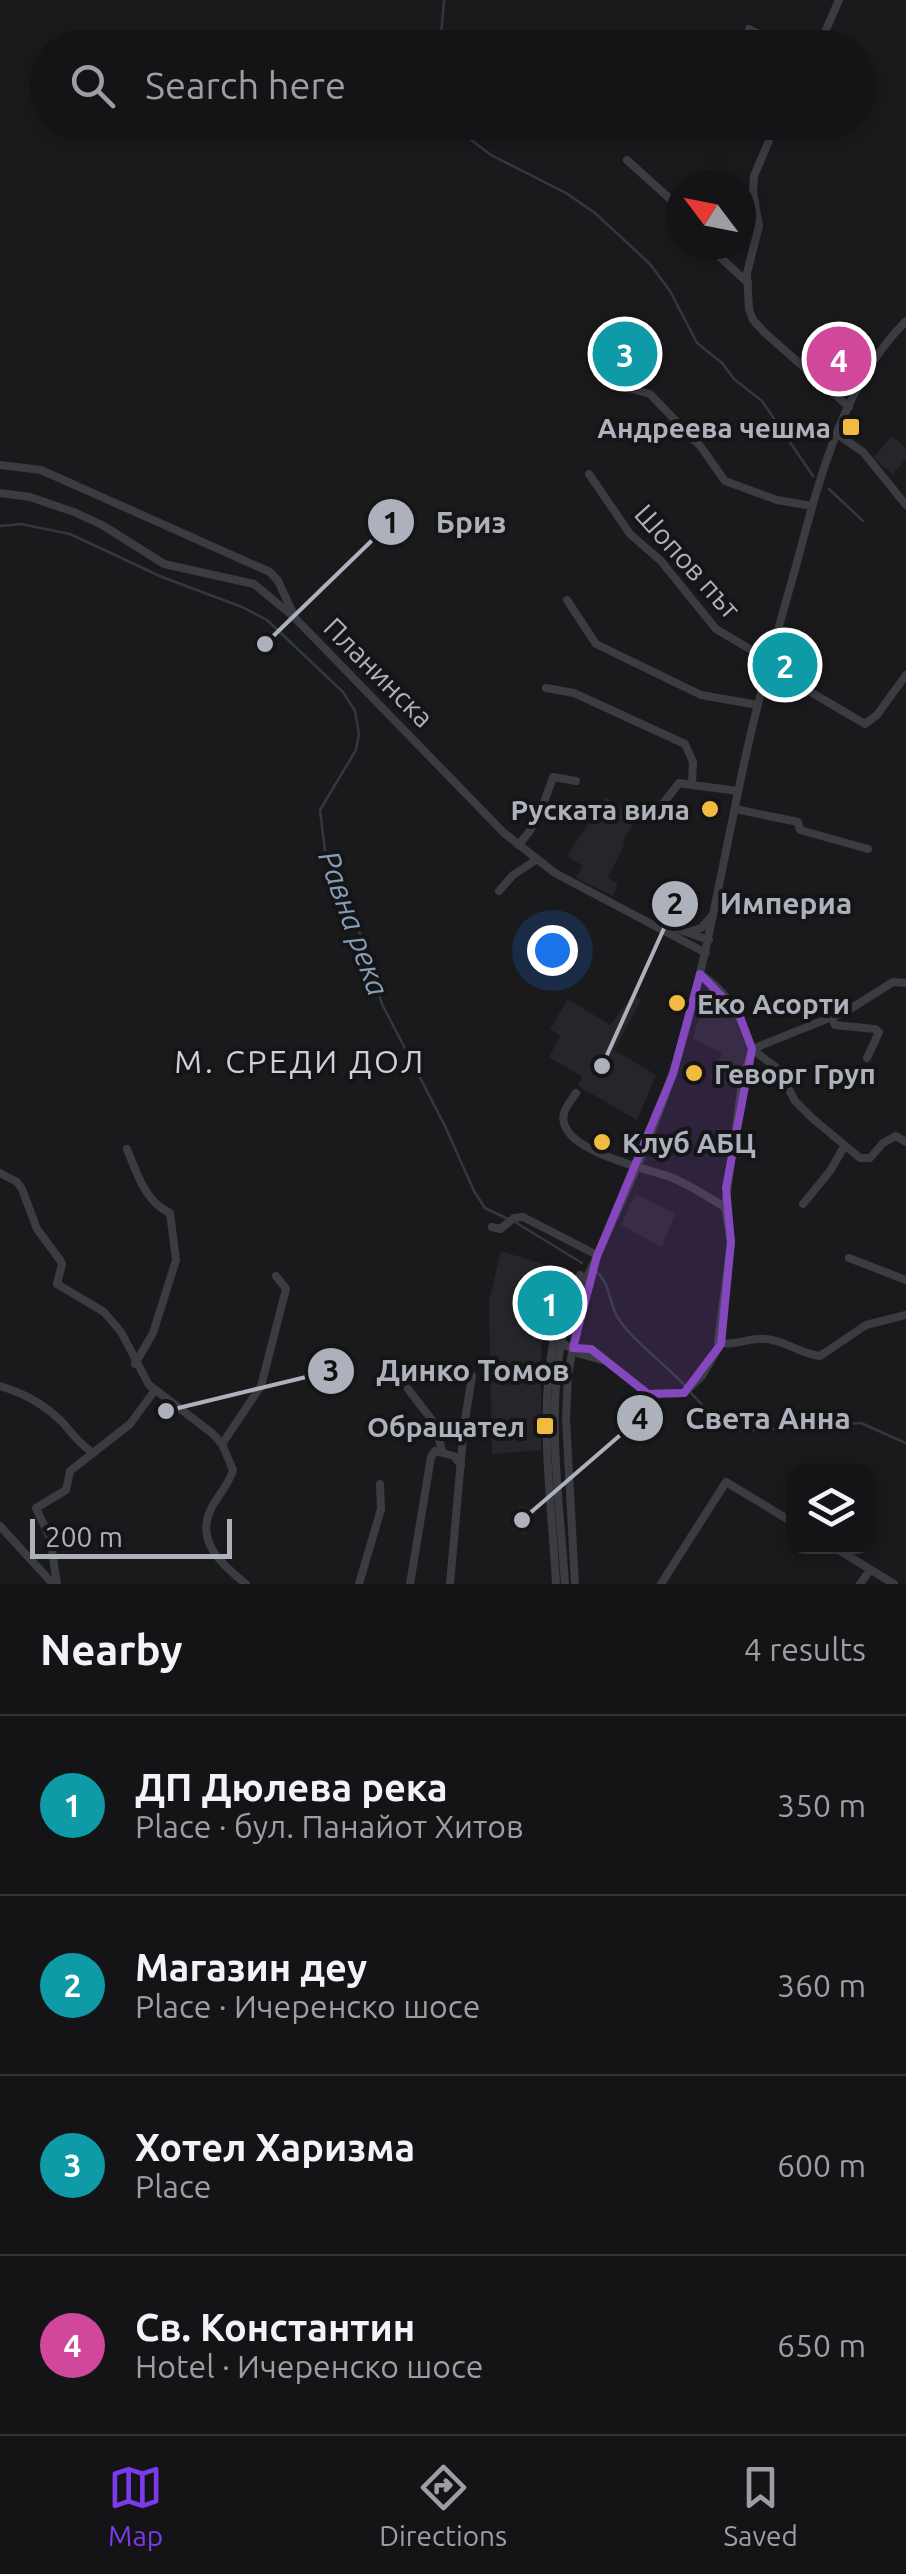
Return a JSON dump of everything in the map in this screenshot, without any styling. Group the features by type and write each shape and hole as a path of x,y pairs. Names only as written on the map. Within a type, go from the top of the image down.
{"street":[{"path":"824,0 837,4 826,30"},
{"path":"769,140 754,176 752,192 759,226 748,283 753,320 849,407"},
{"path":"627,160 666,195"},
{"path":"723,260 748,283"},
{"path":"556,1584 547,1415 551,1363 562,1310 597,1256 673,1074 709,940 758,705 812,506 837,434 871,366 906,321"},
{"path":"621,386 650,394 701,447 725,482 776,500 812,506"},
{"path":"837,434 863,452 906,505"},
{"path":"0,465 41,470 270,572 284,591 294,617"},
{"name":"Шопов път","path":"589,474 630,534 661,561 716,629 770,661"},
{"name":"Планинска","path":"0,493 30,497 74,512 164,564 254,584 294,617 518,845 536,860 642,916"},
{"path":"568,600 596,644 701,695 758,705"},
{"path":"767,673 797,684 865,724 877,715 906,675"},
{"path":"546,688 574,692 686,744 693,762 692,785"},
{"path":"518,845 530,834 552,778 576,781"},
{"path":"662,805 679,783 738,790"},
{"path":"734,809 798,822 800,830 868,849"},
{"path":"499,890 536,860"},
{"path":"689,932 701,928 715,912"},
{"path":"642,916 709,940"},
{"path":"642,916 706,953"},
{"path":"700,974 714,982 739,1014 752,1050 778,1068 796,1102 844,1148 860,1158 870,1158 890,1138 896,1136 906,1142"},
{"path":"752,1050 847,1011 893,982 906,982"},
{"path":"830,1016 835,1025 879,1032 867,1058"},
{"path":"721,1344 718,1336 731,1242 725,1206 742,1084 752,1050"},
{"path":"576,1092 563,1114 564,1123 591,1150 670,1177 725,1206"},
{"path":"803,1204 844,1148"},
{"path":"127,1149 141,1184 159,1208 170,1213 176,1260 154,1333 136,1364"},
{"path":"0,1172 22,1189 37,1229 60,1260 57,1284 104,1312 121,1332 136,1364 155,1390 180,1412 202,1424 222,1444 232,1470 212,1507 206,1531 213,1556 246,1584"},
{"path":"492,1227 500,1229 523,1216 597,1256"},
{"path":"849,1258 906,1280"},
{"path":"222,1444 261,1386 286,1288 276,1276"},
{"path":"564,1584 555,1420 561,1342 583,1276"},
{"path":"575,1584 566,1419 583,1276"},
{"path":"633,1418 653,1391 688,1390 721,1344 772,1339 820,1356 866,1325 906,1316"},
{"path":"561,1342 580,1354 602,1360 648,1394"},
{"path":"450,1584 472,1376"},
{"path":"0,1386 26,1395 93,1453"},
{"path":"408,1389 435,1424 442,1451"},
{"path":"55,1584 50,1538 36,1508 66,1490 70,1471 130,1424 155,1390"},
{"path":"410,1584 431,1457 435,1451 442,1451 462,1465"},
{"path":"661,1584 726,1482 786,1518"},
{"path":"359,1584 381,1509 380,1484"},
{"path":"0,1526 55,1584"},
{"path":"845,1554 894,1584"},
{"path":"860,1584 870,1570"}],"highlighted area":[{"path":"700,974 739,1014 752,1049 726,1188 731,1242 721,1344 684,1393 648,1394 591,1349 573,1348 597,1256 673,1074"}],"shaded area":[{"path":"634,336 648,357 626,371 614,350"},
{"path":"892,436 906,448 906,459 893,474 873,458"},
{"path":"606,797 637,817 608,878 618,884 613,896 576,878 583,866 567,856"},
{"path":"709,983 729,1004 747,1049 737,1087 710,1077 722,1053 693,1039"},
{"path":"634,994 641,1000 614,1050 656,1075 637,1120 578,1086 582,1077 549,1057 560,1036 550,1029 568,999 610,1025"},
{"path":"635,1194 675,1214 662,1247 621,1225"},
{"path":"501,1251 566,1271 562,1296 541,1345 541,1450 492,1454 489,1301"},
{"path":"519,1506 534,1510 526,1534 511,1529"}],"waterway":[{"path":"442,30 444,0"},
{"path":"471,140 595,213 650,264 670,291 697,343 762,401 813,476"},
{"path":"829,489 863,521"},
{"name":"Равна река","path":"0,526 21,524 70,534 162,577 242,607 267,620 343,692 355,711 359,734 356,750 320,810 325,851 356,921 382,1004 474,1191 485,1208 508,1219"},
{"name":"Равна река","path":"515,1222 582,1263"},
{"name":"Равна река","path":"595,1270 606,1284 620,1321 686,1387"},
{"name":"Равна река","path":"691,1393 719,1423 743,1431 861,1423 906,1443"}],"place":[{"name":"Хотел Харизма","path":"625,354"},
{"name":"Св. Константин","path":"839,359"},
{"name":"Андреева чешма","path":"851,427"},
{"name":"Бриз","path":"265,644"},
{"name":"Магазин деу","path":"785,665"},
{"name":"Руската вила","path":"710,809"},
{"name":"Еко Асорти","path":"677,1003"},
{"name":"Империа","path":"602,1066"},
{"name":"Геворг Груп","path":"694,1073"},
{"name":"Клуб АБЦ","path":"602,1142"},
{"name":"ДП Дюлева река","path":"550,1303"},
{"name":"Динко Томов","path":"166,1411"},
{"name":"Обращател","path":"545,1426"},
{"name":"Света Анна","path":"522,1520"}],"district":[{"name":"М. СРЕДИ ДОЛ","path":"300,1061"}]}
